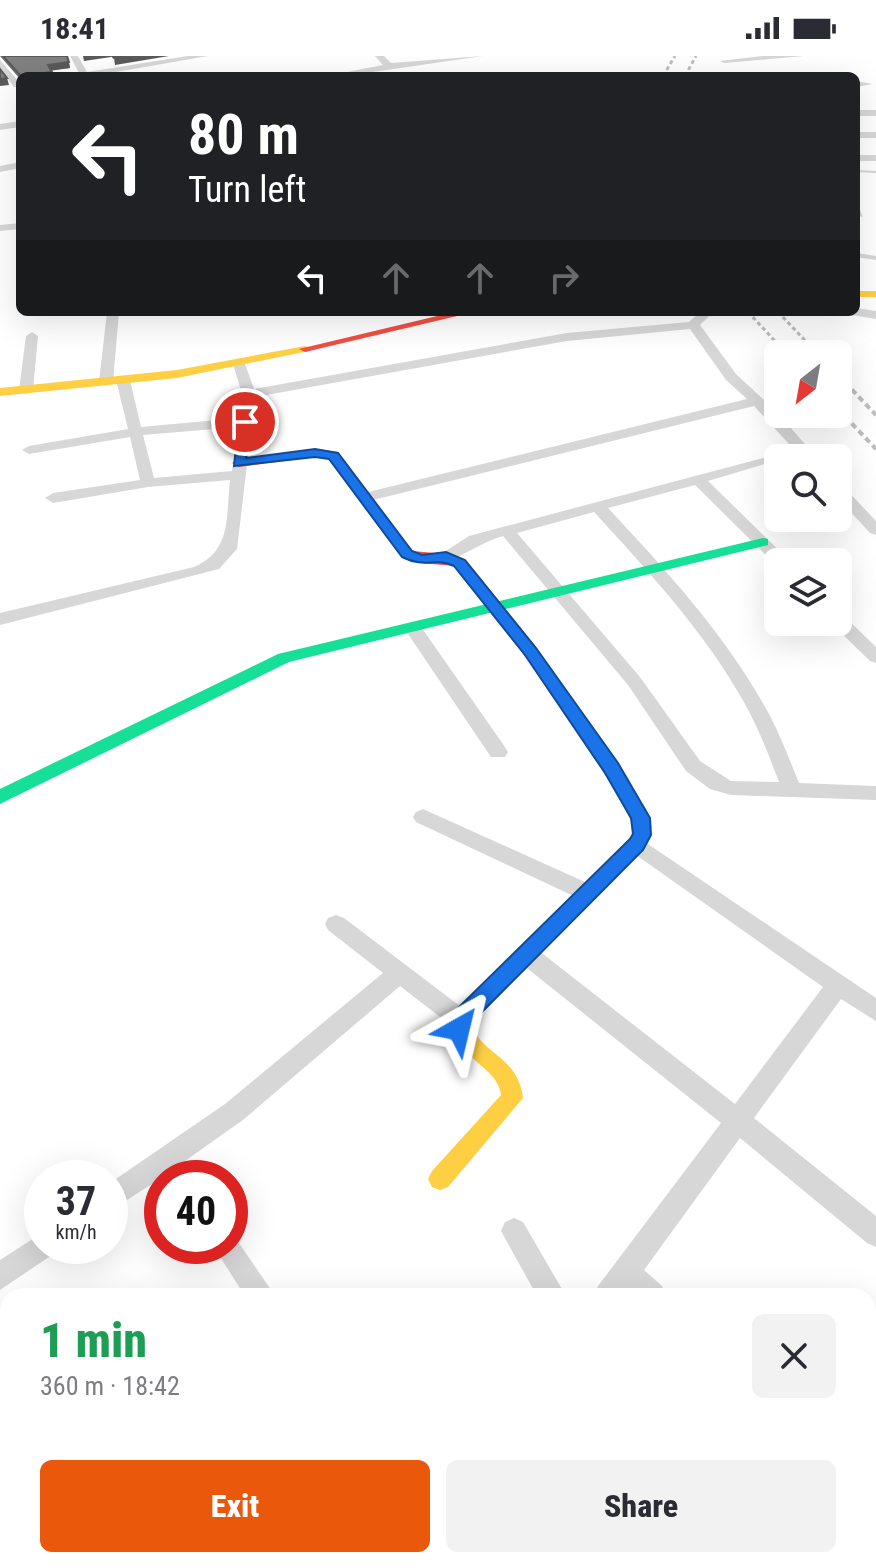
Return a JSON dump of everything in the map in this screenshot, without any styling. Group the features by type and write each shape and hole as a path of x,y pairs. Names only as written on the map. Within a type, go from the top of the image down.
{"main road":[{"path":"0,392 115,381 239,364 449,316"},
{"path":"238,469 325,453 339,461 413,558 446,556 460,563 530,651 612,768 641,818 642,835 636,844 461,1020 459,1029 462,1038 505,1072 513,1080 515,1088 512,1098 440,1179"},
{"path":"0,797 284,658 763,542"}],"street":[{"path":"137,56 143,66"},
{"path":"104,72 204,56"},
{"path":"379,56 389,66"},
{"path":"354,72 479,56"},
{"path":"724,61 800,56"},
{"path":"0,62 15,85"},
{"path":"408,64 413,69 412,72"},
{"path":"860,84 868,84"},
{"path":"113,316 115,381 148,483"},
{"path":"249,394 567,337 693,325 703,316"},
{"path":"693,325 731,377 797,444"},
{"path":"26,390 32,336"},
{"path":"0,619 213,565 229,549 249,394 239,364"},
{"path":"365,497 757,401"},
{"path":"29,450 134,432 245,422"},
{"path":"446,556 475,539 764,462"},
{"path":"53,498 238,469"},
{"path":"698,480 769,548"},
{"path":"852,504 876,530"},
{"path":"598,507 696,616 735,672 769,734 792,790"},
{"path":"506,530 634,681 693,766 705,776 731,788 876,793"},
{"path":"413,628 498,752"},
{"path":"852,634 876,657"},
{"path":"423,817 588,893"},
{"path":"636,844 876,1011"},
{"path":"336,924 461,1020"},
{"path":"526,954 739,1121 876,1234"},
{"path":"181,1160 400,973"},
{"path":"614,1288 839,984"},
{"path":"514,1231 547,1288"},
{"path":"0,1276 24,1259"},
{"path":"239,1264 255,1288"},
{"path":"626,1272 643,1288"}],"building":[{"path":"3,56 67,56 69,62 48,65 52,72 17,72"}],"railway":[{"path":"665,72 675,56"},
{"path":"687,72 696,56"},
{"path":"752,316 774,340"},
{"path":"782,316 805,340"},
{"path":"852,390 876,415"},
{"path":"852,424 876,449"}],"traffic: fast":[{"path":"0,797 284,658 763,542"}],"traffic: slow":[{"path":"860,294 876,294"},
{"path":"0,392 177,374 305,349"},
{"path":"440,1179 512,1098 511,1085 505,1075 469,1043 461,1020 636,844 643,827 612,768 571,710"}],"traffic: jam":[{"path":"305,349 451,316"},
{"path":"239,463 315,453 333,455 407,554 460,563 530,651 571,710"}],"route":[{"path":"245,422 239,463 315,453 333,455 407,554 420,560 446,556 460,563 530,651 612,768 641,818 642,835 636,844 461,1020 459,1029"}]}
